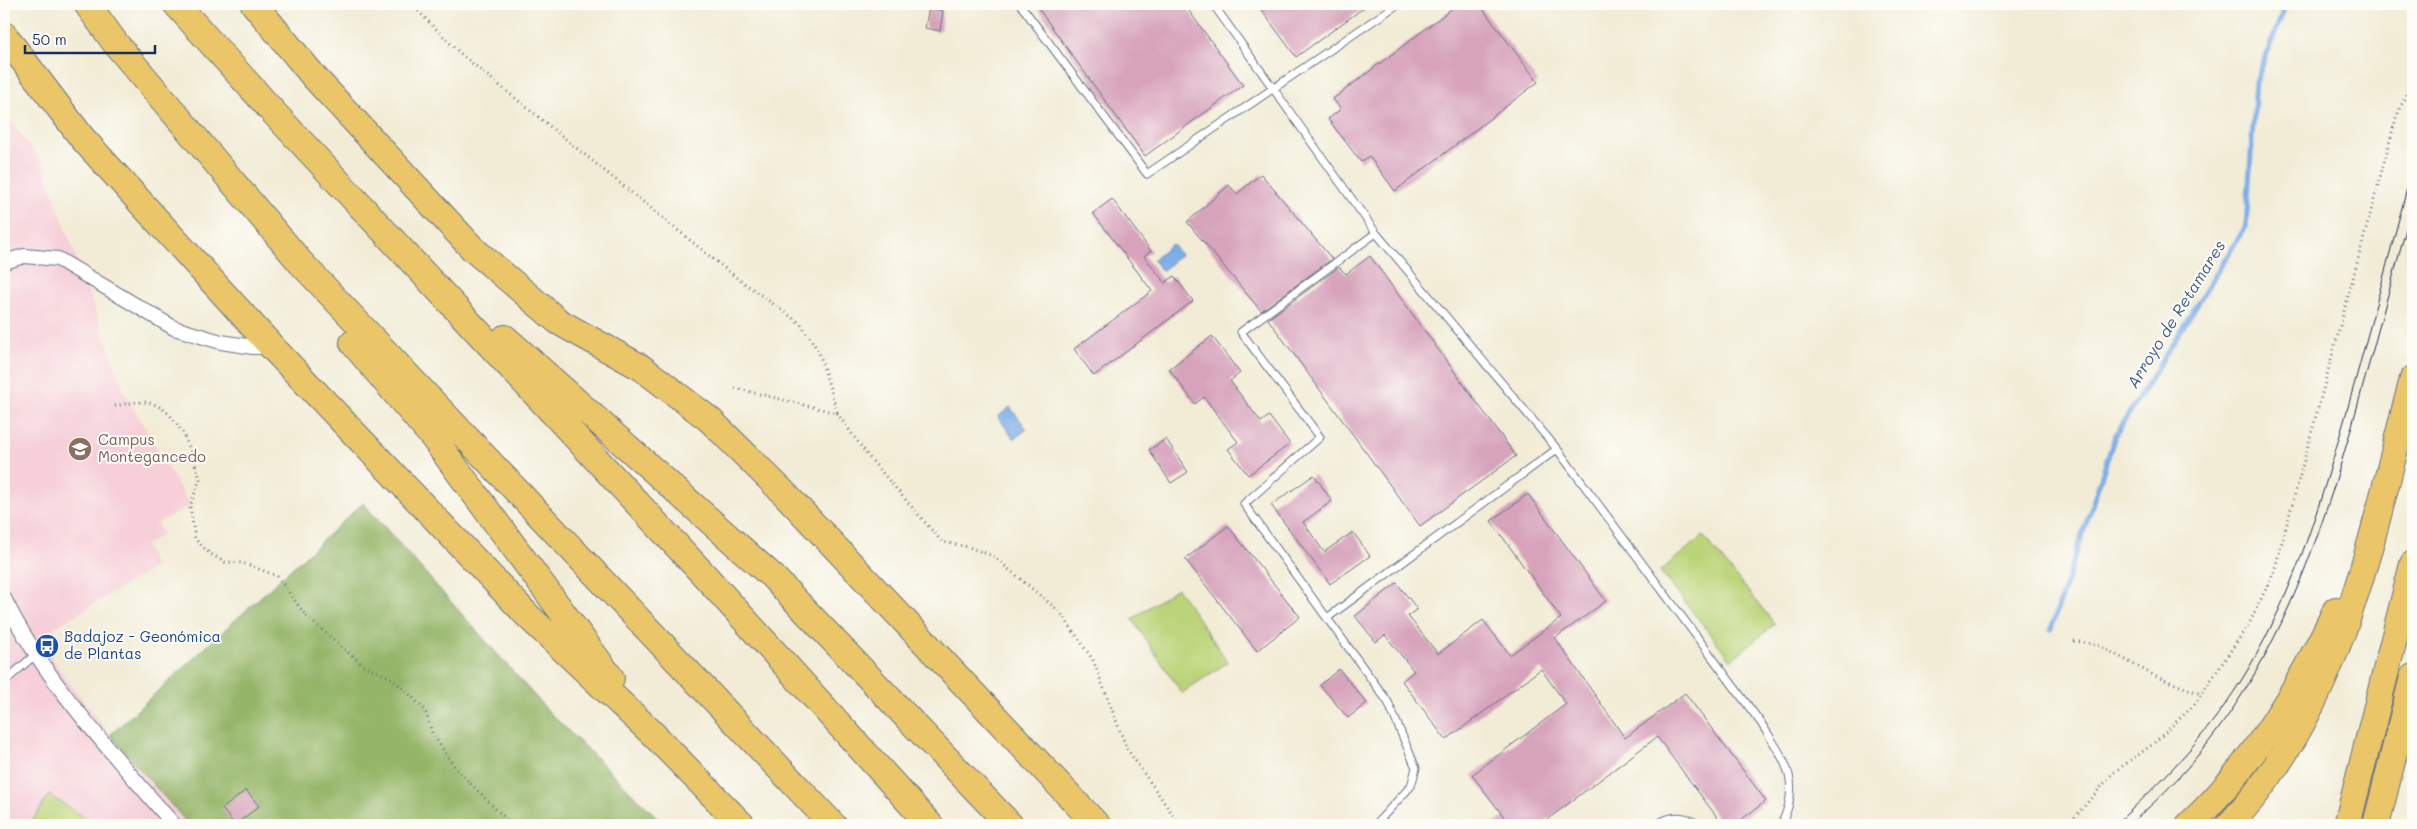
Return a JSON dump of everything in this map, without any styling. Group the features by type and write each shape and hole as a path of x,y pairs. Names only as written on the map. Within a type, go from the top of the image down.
{"highway":[{"path":"87,4 116,44 301,263 833,825"},
{"path":"176,4 367,213 706,577 930,825"},
{"path":"254,4 315,78 473,249 559,322 642,368 710,420 784,492 1097,825"},
{"path":"4,35 83,139 272,347 528,616 653,734 742,825"},
{"path":"367,213 572,400 773,577 1010,825"},
{"path":"301,263 335,320 432,436 653,734"},
{"path":"2229,825 2269,777 2298,733 2324,681 2347,623 2413,379"},
{"path":"2188,825 2240,767 2284,707 2325,633 2372,533"},
{"path":"2347,825 2413,564"},
{"path":"2376,825 2413,677"}],"street":[{"path":"4,262 24,256 58,259 174,328 220,342 253,347 272,347"},
{"path":"4,598 36,654 76,711 174,825"}],"lane":[{"path":"1020,4 1147,174 1398,4"},
{"path":"1213,4 1376,233 1557,449 1762,723 1787,765 1792,786 1790,804 1781,825"},
{"path":"1375,825 1411,786 1416,768 1388,702 1244,504 1320,438 1240,332 1376,233"},
{"path":"1327,618 1557,449"},
{"path":"4,682 36,654"},
{"path":"1656,825 1677,817 1689,817 1698,825"}],"path":[{"path":"411,4 462,55 733,275 801,324 819,352 837,413 868,456 942,542 969,547 993,556 1060,612 1093,660 1127,749 1169,812 1180,825"},
{"path":"2068,825 2113,773 2153,744 2194,704 2249,624 2274,572 2396,118 2413,78"},
{"path":"735,388 837,413"},
{"path":"115,406 140,402 151,403 166,411 191,451 200,479 190,506 195,539 209,554 225,562 243,563 277,576 306,616 364,666 391,678 409,694 425,710 432,733 448,758 505,818 509,825"},
{"path":"2074,640 2098,645 2158,677 2202,694"},
{"path":"4,822 17,819 21,825"}],"shaded area":[{"name":"Campus Montegancedo","path":"4,112 42,162 124,391 190,506 157,523 163,535 145,545 155,567 39,637 61,672 110,735 189,825 4,825"}],"green space":[{"path":"363,503 549,712 665,825 189,825 110,735"},
{"path":"1703,536 1775,624 1731,660 1660,571"},
{"path":"1177,588 1228,662 1182,693 1132,619"},
{"path":"49,795 97,825 30,825"}],"water":[{"path":"1172,244 1181,255 1162,271 1153,260"},
{"path":"1010,407 1027,429 1014,439 998,417"}],"building":[{"path":"1035,4 1184,4 1243,85 1145,156"},
{"path":"1257,4 1369,4 1296,57"},
{"path":"1458,4 1479,4 1538,82 1395,191 1369,156 1361,162 1328,119 1341,109 1333,99"},
{"path":"929,8 943,11 940,31 925,28"},
{"path":"1261,174 1332,259 1261,311 1187,222 1229,185 1237,194"},
{"path":"1112,199 1151,251 1144,256 1165,283 1174,276 1193,301 1094,376 1074,349 1152,291 1093,213"},
{"path":"1370,256 1516,456 1420,526 1268,319 1339,267 1346,274"},
{"path":"1212,336 1240,373 1230,381 1261,422 1269,416 1290,444 1248,475 1228,449 1238,442 1204,397 1195,404 1169,369"},
{"path":"1166,439 1188,472 1171,483 1149,450"},
{"path":"1314,475 1332,501 1303,522 1324,552 1353,532 1370,556 1330,584 1271,505"},
{"path":"1528,494 1606,601 1555,638 1625,738 1685,693 1766,801 1734,825 1723,825 1657,737 1540,825 1493,825 1504,817 1472,775 1566,704 1541,669 1446,740 1402,681 1414,671 1385,635 1376,642 1355,616 1397,583 1417,609 1408,616 1438,654 1483,620 1510,655 1561,618 1491,521"},
{"path":"1228,526 1300,617 1257,651 1185,559"},
{"path":"1339,669 1367,703 1348,718 1320,685"},
{"path":"246,790 259,806 235,825 222,809"}],"waterway":[{"name":"Arroyo de Retamares","path":"2051,629 2115,436 2246,226 2256,82 2286,4"}],"tram line":[{"path":"2115,825 2170,772 2219,713 2247,671 2280,608 2318,509 2413,166"},
{"path":"2129,825 2177,779 2218,730 2252,678 2281,623 2306,566 2327,506 2346,445 2413,204"}],"place":[{"name":"Campus Montegancedo","path":"80,449"},
{"name":"Badajoz - Geonómica de Plantas","path":"47,646"}]}
